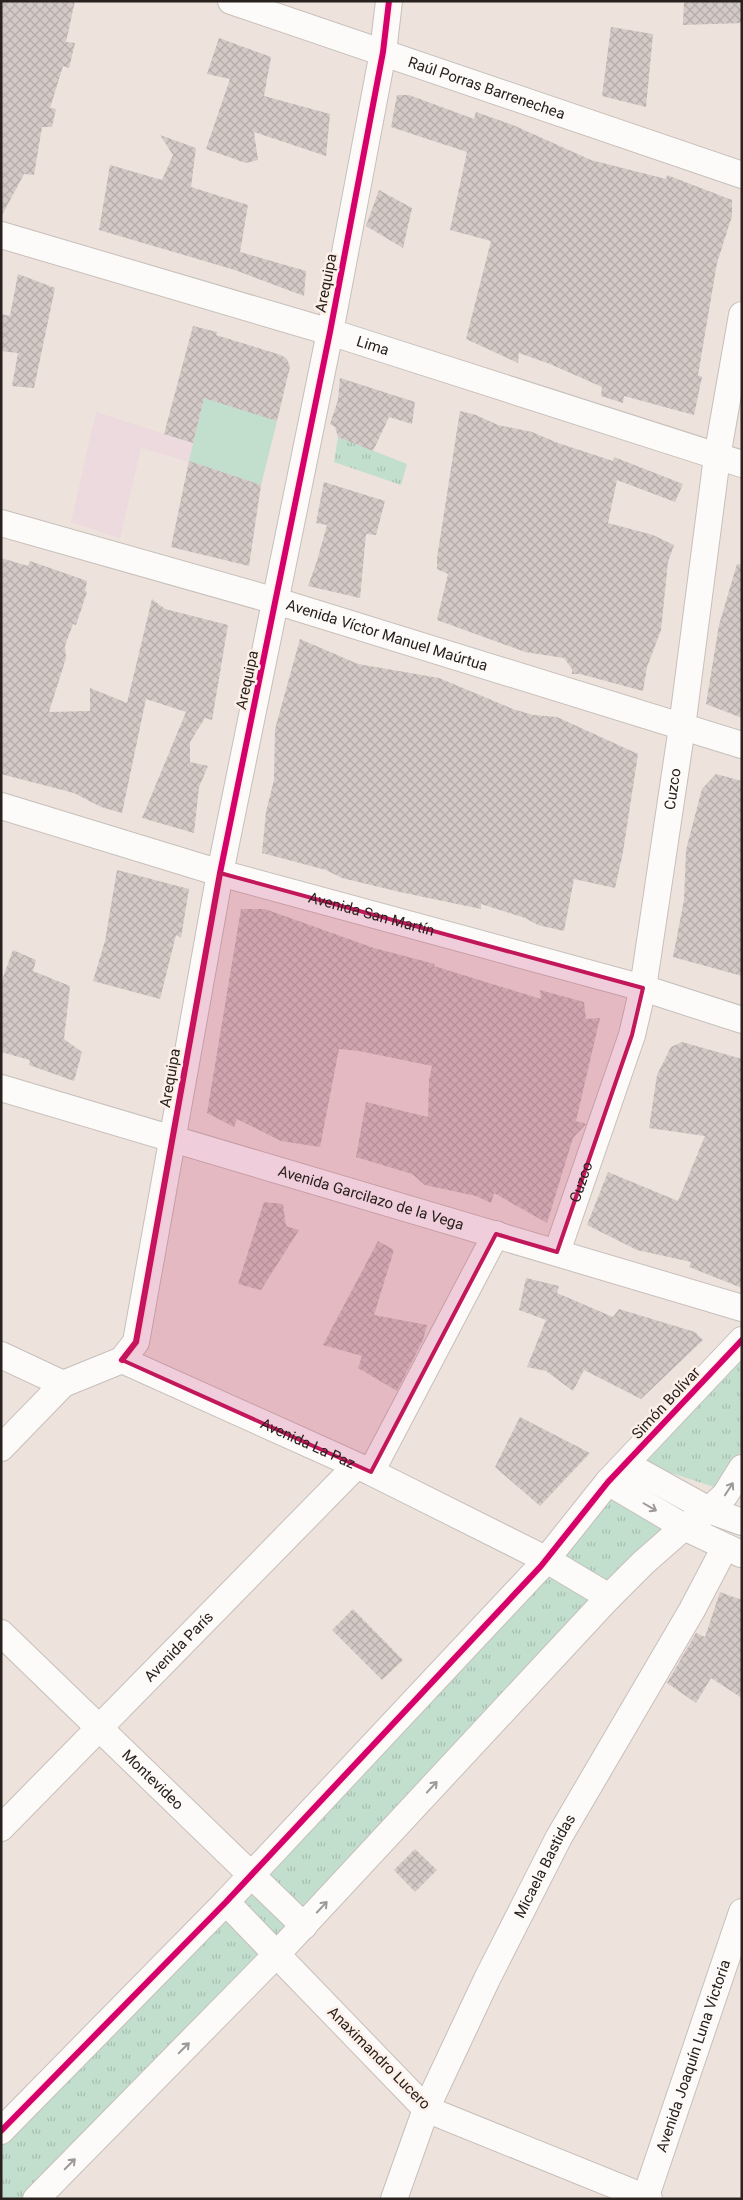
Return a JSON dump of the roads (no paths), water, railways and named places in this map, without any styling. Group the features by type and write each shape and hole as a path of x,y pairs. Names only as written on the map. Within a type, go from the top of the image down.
{"street":[{"name":"Raúl Porras Barrenechea","path":"231,1 742,176"},
{"name":"Arequipa","path":"122,1360 136,1342 171,1138 220,873 330,332 384,52 389,1"},
{"name":"Lima","path":"1,235 330,332 742,464"},
{"name":"Cuzco","path":"557,1252 632,1035 643,988 682,727 717,457 742,315"},
{"name":"Avenida Víctor Manuel Maúrtua","path":"1,523 276,601 742,745"},
{"name":"Avenida San Martín","path":"1,806 220,873 643,988 742,1020"},
{"name":"Avenida Garcilazo de la Vega","path":"1,1088 742,1308"},
{"path":"364,1469 496,1234"},
{"name":"Simón Bolívar","path":"1,2131 252,1875 547,1560 608,1482 742,1340"},
{"path":"1,1355 63,1384"},
{"path":"1,1448 63,1384 122,1360"},
{"name":"Avenida La Paz","path":"122,1360 364,1469 547,1560 608,1596"},
{"path":"626,1464 709,1510 742,1522"},
{"path":"36,2199 304,1926 608,1596 684,1527 709,1510 725,1495 742,1468"},
{"name":"Avenida París","path":"1,1828 99,1727 364,1469"},
{"path":"608,1482 684,1527 733,1550"},
{"name":"Micaela Bastidas","path":"394,2199 426,2109 487,1978 559,1837 692,1610 733,1550"},
{"name":"Montevideo","path":"1,1633 304,1926"},
{"name":"Anaximandro Lucero","path":"226,1902 426,2109 646,2198"},
{"name":"Avenida Joaquín Luna Victoria","path":"646,2198 742,1912"}]}
